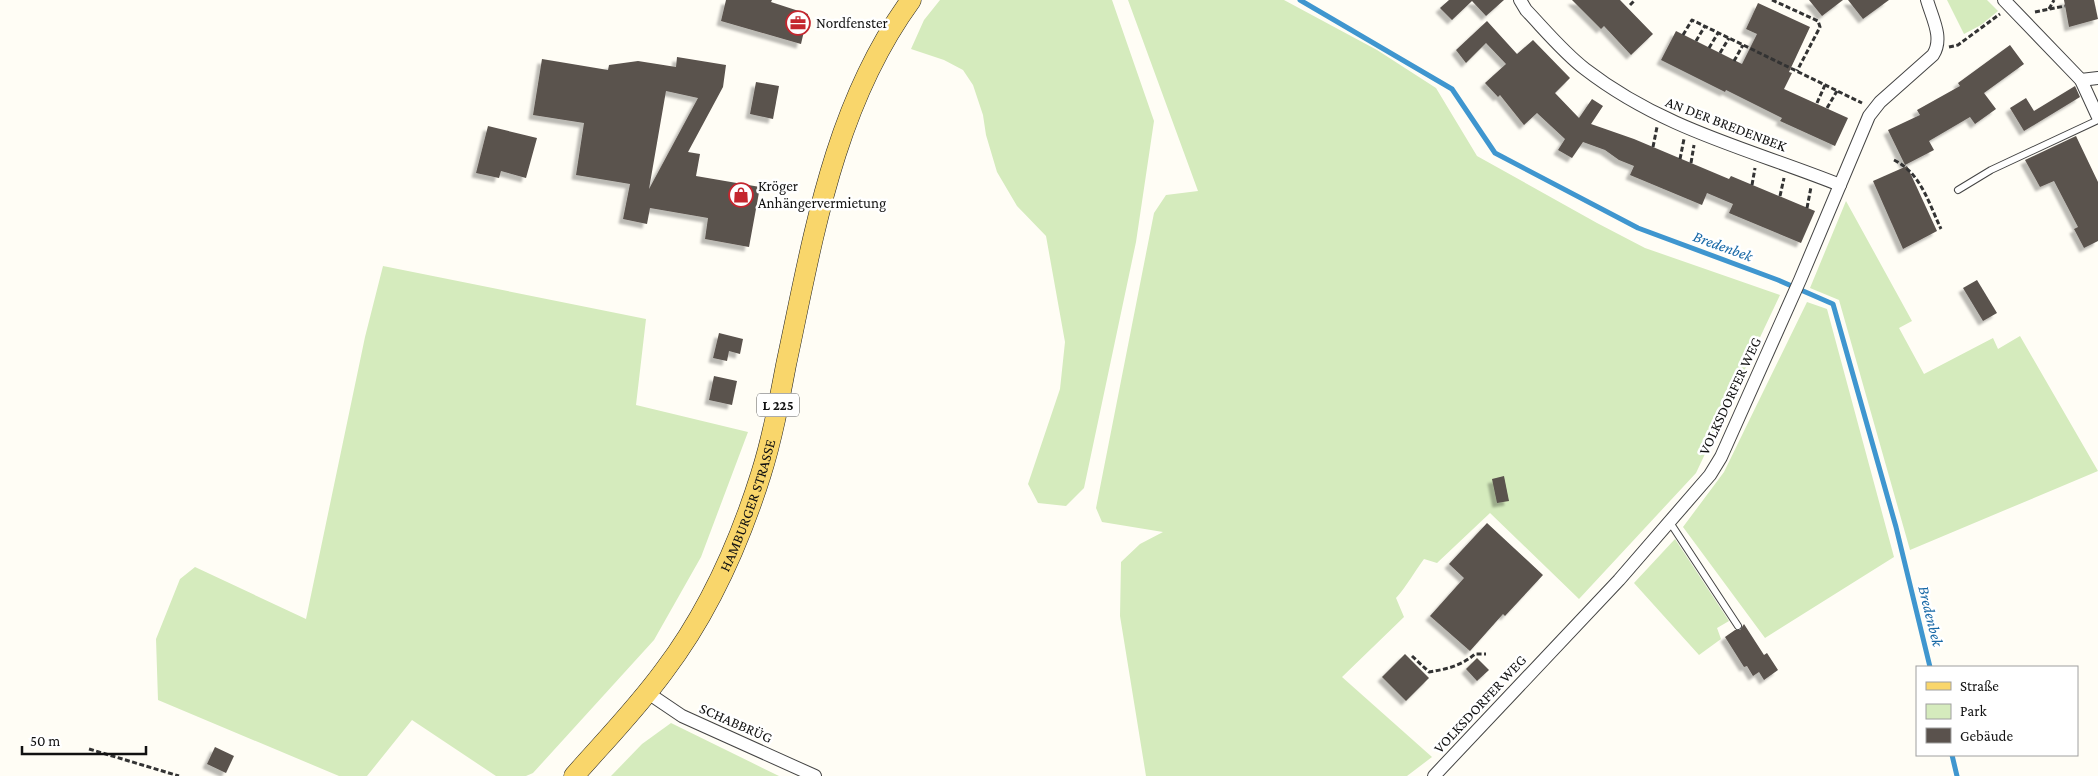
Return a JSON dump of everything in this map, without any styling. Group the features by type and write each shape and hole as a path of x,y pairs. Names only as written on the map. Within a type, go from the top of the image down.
{"main road":[{"name":"HAMBURGER STRASSE","path":"574,776 648,693 665,670 694,626 740,534 772,432 813,236 837,148 871,63 911,0"}],"street":[{"name":"AN DER BREDENBEK","path":"1520,0 1526,10 1582,67 1621,95 1691,131 1840,185"},
{"path":"1927,0 1938,36 1936,50"},
{"path":"2008,3 2081,80 2098,119"},
{"name":"VOLKSDORFER WEG","path":"1434,776 1619,580 1710,475 1721,457 1793,296 1859,137 1875,108 1933,56 1936,50"},
{"path":"2081,80 2098,78"},
{"name":"SCHABBRÜG","path":"648,693 682,716 815,776"}],"lane":[{"path":"1958,190 1991,170 2098,119"},
{"path":"1669,521 1738,626"}],"path":[{"path":"1630,5 1635,0"},
{"path":"1772,0 1818,21 1820,27 1797,71"},
{"path":"2049,9 2054,0"},
{"path":"1936,50 1958,45 2008,3 2034,12 2065,6"},
{"path":"1683,35 1692,20 1836,91 1875,108"},
{"path":"1696,41 1705,26"},
{"path":"1709,48 1718,33"},
{"path":"1720,53 1729,38"},
{"path":"1734,61 1743,45"},
{"path":"1817,104 1825,85"},
{"path":"1827,108 1836,91"},
{"path":"1653,147 1659,116"},
{"path":"1680,159 1691,131"},
{"path":"1691,131 1691,163"},
{"path":"1894,160 1902,164 1918,180 1941,229"},
{"path":"1808,208 1813,174"},
{"path":"1412,656 1429,672 1453,668 1475,654 1486,654"},
{"path":"89,749 179,776"}],"green space":[{"path":"940,0 1112,0 1154,121 1136,242 1084,488 1066,506 1038,503 1028,484 1060,389 1065,342 1046,236 1017,206 997,172 986,135 983,115 973,85 963,70 944,60 911,49 924,20"},
{"path":"1128,0 1284,0 1377,50 1436,88 1477,156 1645,248 1780,295 1696,473 1579,599 1490,513 1437,563 1424,559 1396,598 1404,617 1342,677 1432,757 1407,776 1146,776 1120,616 1121,562 1140,544 1163,532 1102,522 1096,508 1154,213 1166,195 1198,191"},
{"path":"1947,0 1987,0 1998,11 1981,25 1964,34"},
{"path":"1846,201 1912,321 1899,328 1924,374 1993,338 1998,349 2020,336 2098,471 1910,550 1839,300 1810,288"},
{"path":"383,266 646,319 636,405 748,432 701,557 654,640 533,773 526,776 496,776 412,720 367,776 339,776 158,700 156,639 180,579 195,567 306,619 365,337"},
{"path":"1807,302 1827,309 1894,557 1765,638 1683,527 1724,472"},
{"path":"1675,539 1729,621 1717,628 1721,639 1699,655 1634,583"},
{"path":"671,723 779,776 611,776 642,744"}],"building":[{"path":"726,0 772,0 771,2 808,14 801,44 721,21"},
{"path":"1449,0 1504,0 1486,16 1472,1 1452,20 1440,8"},
{"path":"1572,0 1620,0 1653,34 1631,55 1604,26 1601,29"},
{"path":"1809,0 1843,0 1822,16"},
{"path":"1848,0 1889,0 1863,19"},
{"path":"2064,0 2094,0 2098,19 2069,27"},
{"path":"1758,3 1810,27 1789,72 1792,73 1784,89 1848,118 1835,146 1780,121 1782,118 1661,60 1676,31 1742,64 1757,34 1746,29"},
{"path":"1487,21 1517,54 1533,40 1570,78 1555,93 1579,118 1592,99 1603,106 1591,124 1634,139 1729,179 1731,176 1815,211 1801,243 1729,213 1733,204 1707,193 1702,205 1630,175 1634,166 1619,160 1605,150 1583,142 1572,158 1558,150 1565,139 1537,113 1524,125 1500,95 1498,97 1485,83 1506,64 1486,43 1466,63 1456,50"},
{"path":"2010,45 2024,64 1984,93 1996,109 1975,124 1970,117 1929,141 1934,150 1905,165 1888,130 1920,115 1917,110 1960,86 1958,83"},
{"path":"677,57 726,65 723,87 688,152 700,154 696,176 760,187 749,247 705,239 708,218 650,208 647,224 623,219 630,184 576,175 584,123 533,115 542,59 608,70 609,65 638,61 676,67","holes":["666,91 698,98 649,189"]},
{"path":"756,82 779,86 773,119 750,114"},
{"path":"2075,86 2080,97 2024,131 2010,108 2026,98 2034,111"},
{"path":"488,126 537,138 526,178 501,171 499,178 476,173"},
{"path":"2076,136 2098,182 2098,241 2084,248 2074,229 2078,227 2054,181 2040,187 2025,160"},
{"path":"1907,166 1937,231 1903,249 1873,181"},
{"path":"1977,280 1997,313 1983,321 1963,288"},
{"path":"719,333 743,339 740,354 729,351 727,361 713,358"},
{"path":"714,376 737,381 732,405 709,400"},
{"path":"1504,476 1509,501 1497,503 1492,479"},
{"path":"1487,523 1543,575 1505,616 1503,614 1470,651 1430,616 1464,578 1449,564"},
{"path":"1744,624 1764,655 1767,653 1778,670 1764,680 1759,672 1753,676 1747,666 1744,667 1725,637 1735,630 1740,630"},
{"path":"1405,654 1429,678 1406,701 1382,677"},
{"path":"1477,658 1489,670 1477,681 1466,669"},
{"path":"215,747 234,756 226,773 207,764"}],"waterway":[{"name":"Bredenbek","path":"1300,0 1452,89 1495,153 1638,228 1778,280 1833,304 1896,527 1930,666"},
{"name":"Bredenbek","path":"1952,756 1957,776"}],"place":[{"name":"Nordfenster","path":"798,23"},
{"name":"Kröger Anhängervermietung","path":"741,195"}]}
